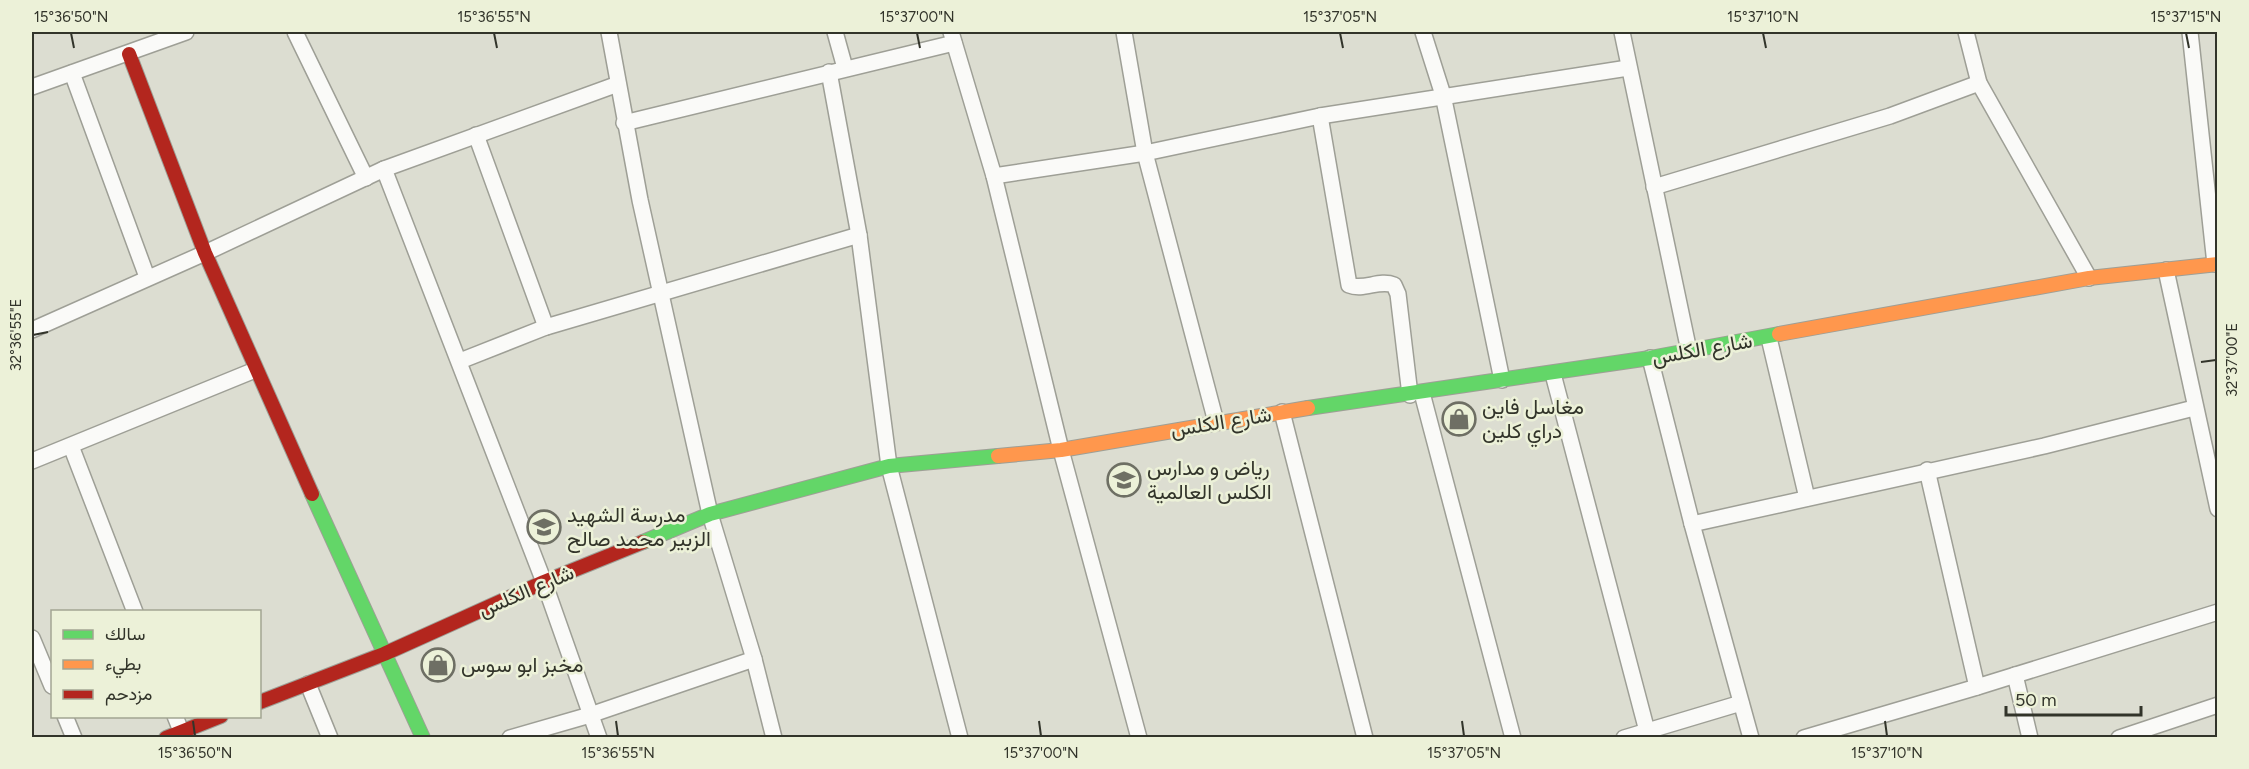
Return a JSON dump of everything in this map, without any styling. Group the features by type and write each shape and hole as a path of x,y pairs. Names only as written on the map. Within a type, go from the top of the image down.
{"street":[{"path":"32,87 186,32"},
{"path":"295,32 366,178"},
{"path":"609,32 624,123 710,514 754,659 774,738"},
{"path":"835,32 845,68"},
{"path":"1124,32 1145,153 1216,422"},
{"path":"1422,32 1443,95 1502,380"},
{"path":"1622,32 1689,351"},
{"path":"1966,32 1979,83 2089,278"},
{"path":"2190,32 2216,264"},
{"path":"624,123 845,68 952,37 994,176 1061,450 1139,738"},
{"path":"129,54 205,253 255,370 423,738"},
{"path":"994,176 1145,153 1320,116 1443,95 1628,68"},
{"path":"829,72 859,235 889,466 960,738"},
{"path":"72,73 147,277"},
{"path":"1654,187 1890,116 1979,83"},
{"path":"32,330 205,253 384,169 618,84"},
{"path":"1320,116 1349,285 1355,287 1385,281 1394,285 1398,294 1416,394 1513,738"},
{"path":"476,135 546,327"},
{"path":"384,169 544,582 599,738"},
{"path":"460,362 546,327 859,235"},
{"name":"شارع الكلس","path":"261,702 384,654 544,582 710,514 889,466 1061,450 1216,422 1650,358 2089,278 2216,264"},
{"path":"2166,270 2194,408 2216,499"},
{"path":"1769,338 1807,498"},
{"path":"1650,358 1692,524 1751,738"},
{"path":"32,461 255,370"},
{"path":"1552,374 1647,731"},
{"path":"1692,524 1927,470 2044,446 2194,408"},
{"path":"1282,412 1362,737"},
{"path":"71,446 134,610"},
{"path":"1927,470 1977,687"},
{"path":"1804,738 2217,612"},
{"path":"32,638 51,684"},
{"path":"510,738 590,715 754,659"},
{"path":"2015,675 2030,738"},
{"path":"308,684 330,738"},
{"path":"1624,738 1741,703"},
{"path":"2119,738 2217,705"},
{"path":"65,718 74,738"},
{"path":"175,718 181,731"},
{"path":"166,738 218,718"}],"traffic: fast":[{"path":"1308,408 1650,358 1779,334"},
{"path":"643,542 710,514 889,466 998,456"},
{"path":"312,494 423,738"}],"traffic: slow":[{"path":"1779,334 2089,278 2218,264"},
{"path":"998,456 1061,450 1308,408"}],"traffic: jam":[{"path":"129,54 205,253 312,494"},
{"path":"261,702 384,654 544,582 643,542"},
{"path":"166,738 216,718"}],"place":[{"name":"مغاسل فاين دراي كلين","path":"1459,419"},
{"name":"رياض و مدارس الكلس العالمية","path":"1124,480"},
{"name":"مدرسة الشهيد الزبير محمد صالح","path":"544,527"},
{"name":"مخبز ابو سوس","path":"438,665"}]}
